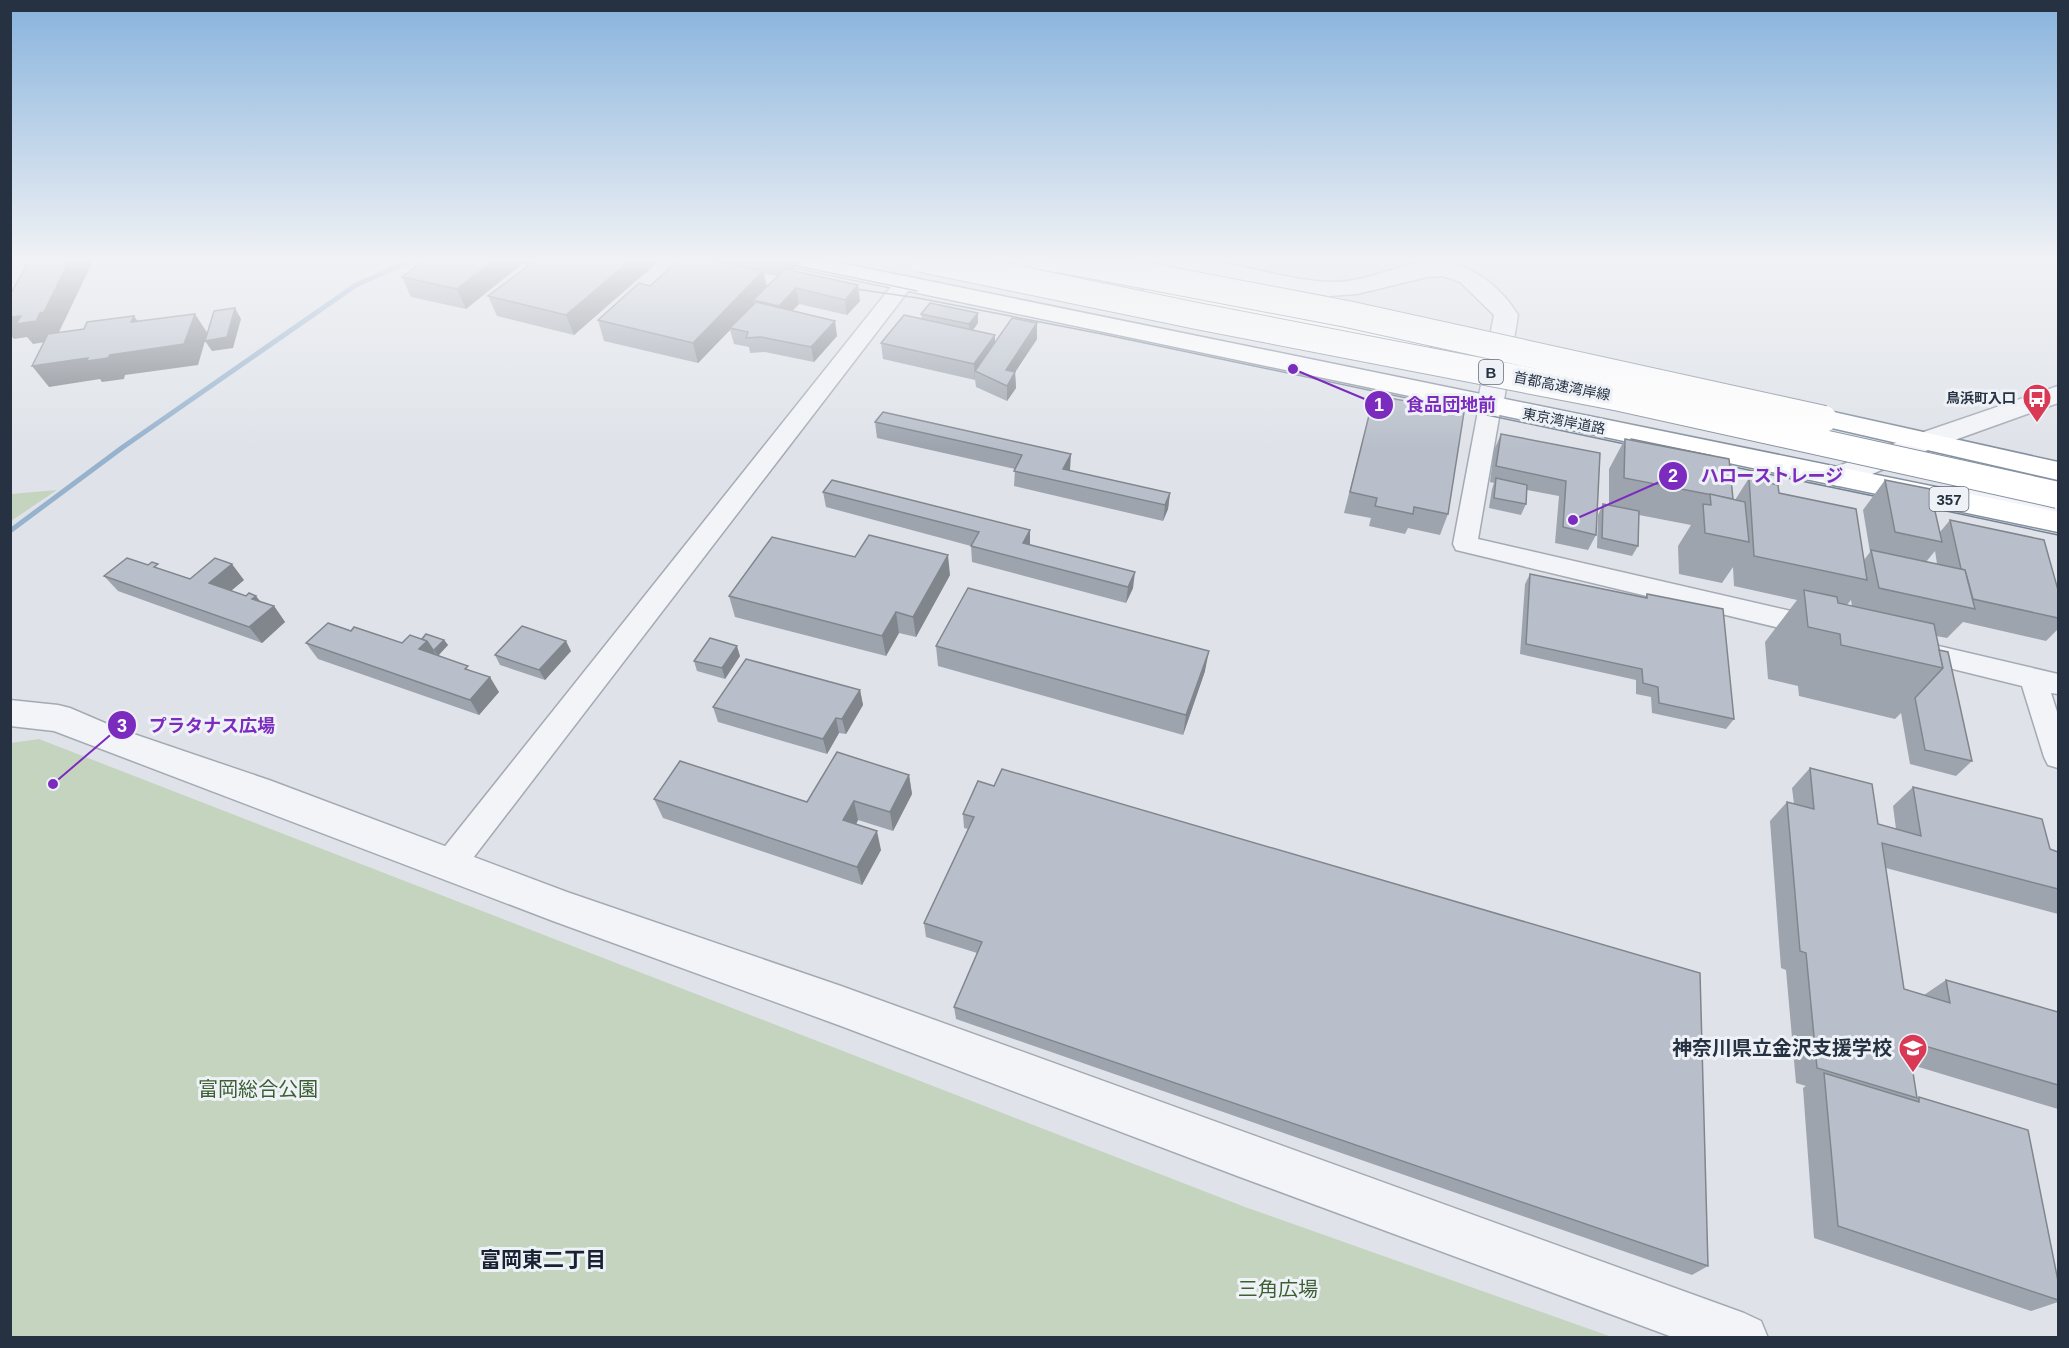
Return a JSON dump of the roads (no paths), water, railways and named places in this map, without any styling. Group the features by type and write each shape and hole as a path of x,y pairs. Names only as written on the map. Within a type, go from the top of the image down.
{"highway":[{"name":"東京湾岸道路","path":"1093,322 2058,522"},
{"path":"1157,322 1369,367 1454,377 1505,379"},
{"path":"1189,322 1371,358 1555,385"},
{"name":"首都高速湾岸線","path":"1247,322 1597,393 2058,495"},
{"path":"1267,322 1597,393"},
{"path":"1325,322 1456,362"},
{"path":"1381,322 2058,471"},
{"name":"首都高速湾岸線","path":"1388,322 2058,471"}],"street":[{"path":"449,865 874,322"},
{"path":"1506,322 1465,544 1835,632"},
{"path":"1839,477 1925,441 2058,394"},
{"path":"1925,441 1957,473 1977,488 2005,500 2058,515"},
{"path":"1893,645 2046,681 2058,757"},
{"path":"10,713 58,718 107,739 256,790 449,865 1744,1338"}],"waterway":[{"path":"10,531 123,447 303,322"}],"tram line":[{"path":"1040,322 1639,447"},
{"path":"1631,439 1713,456"},
{"path":"1715,463 1888,499"},
{"path":"1918,505 2058,535"}],"place":[{"name":"食品団地前","path":"1293,369"},
{"name":"鳥浜町入口","path":"2037,424"},
{"name":"ハローストレージ","path":"1573,520"},
{"name":"プラタナス広場","path":"53,784"},
{"name":"神奈川県立金沢支援学校","path":"1913,1074"}],"district":[{"name":"富岡東二丁目","path":"543,1259"}],"park label":[{"name":"富岡総合公園","path":"258,1089"},
{"name":"三角広場","path":"1278,1289"}]}
